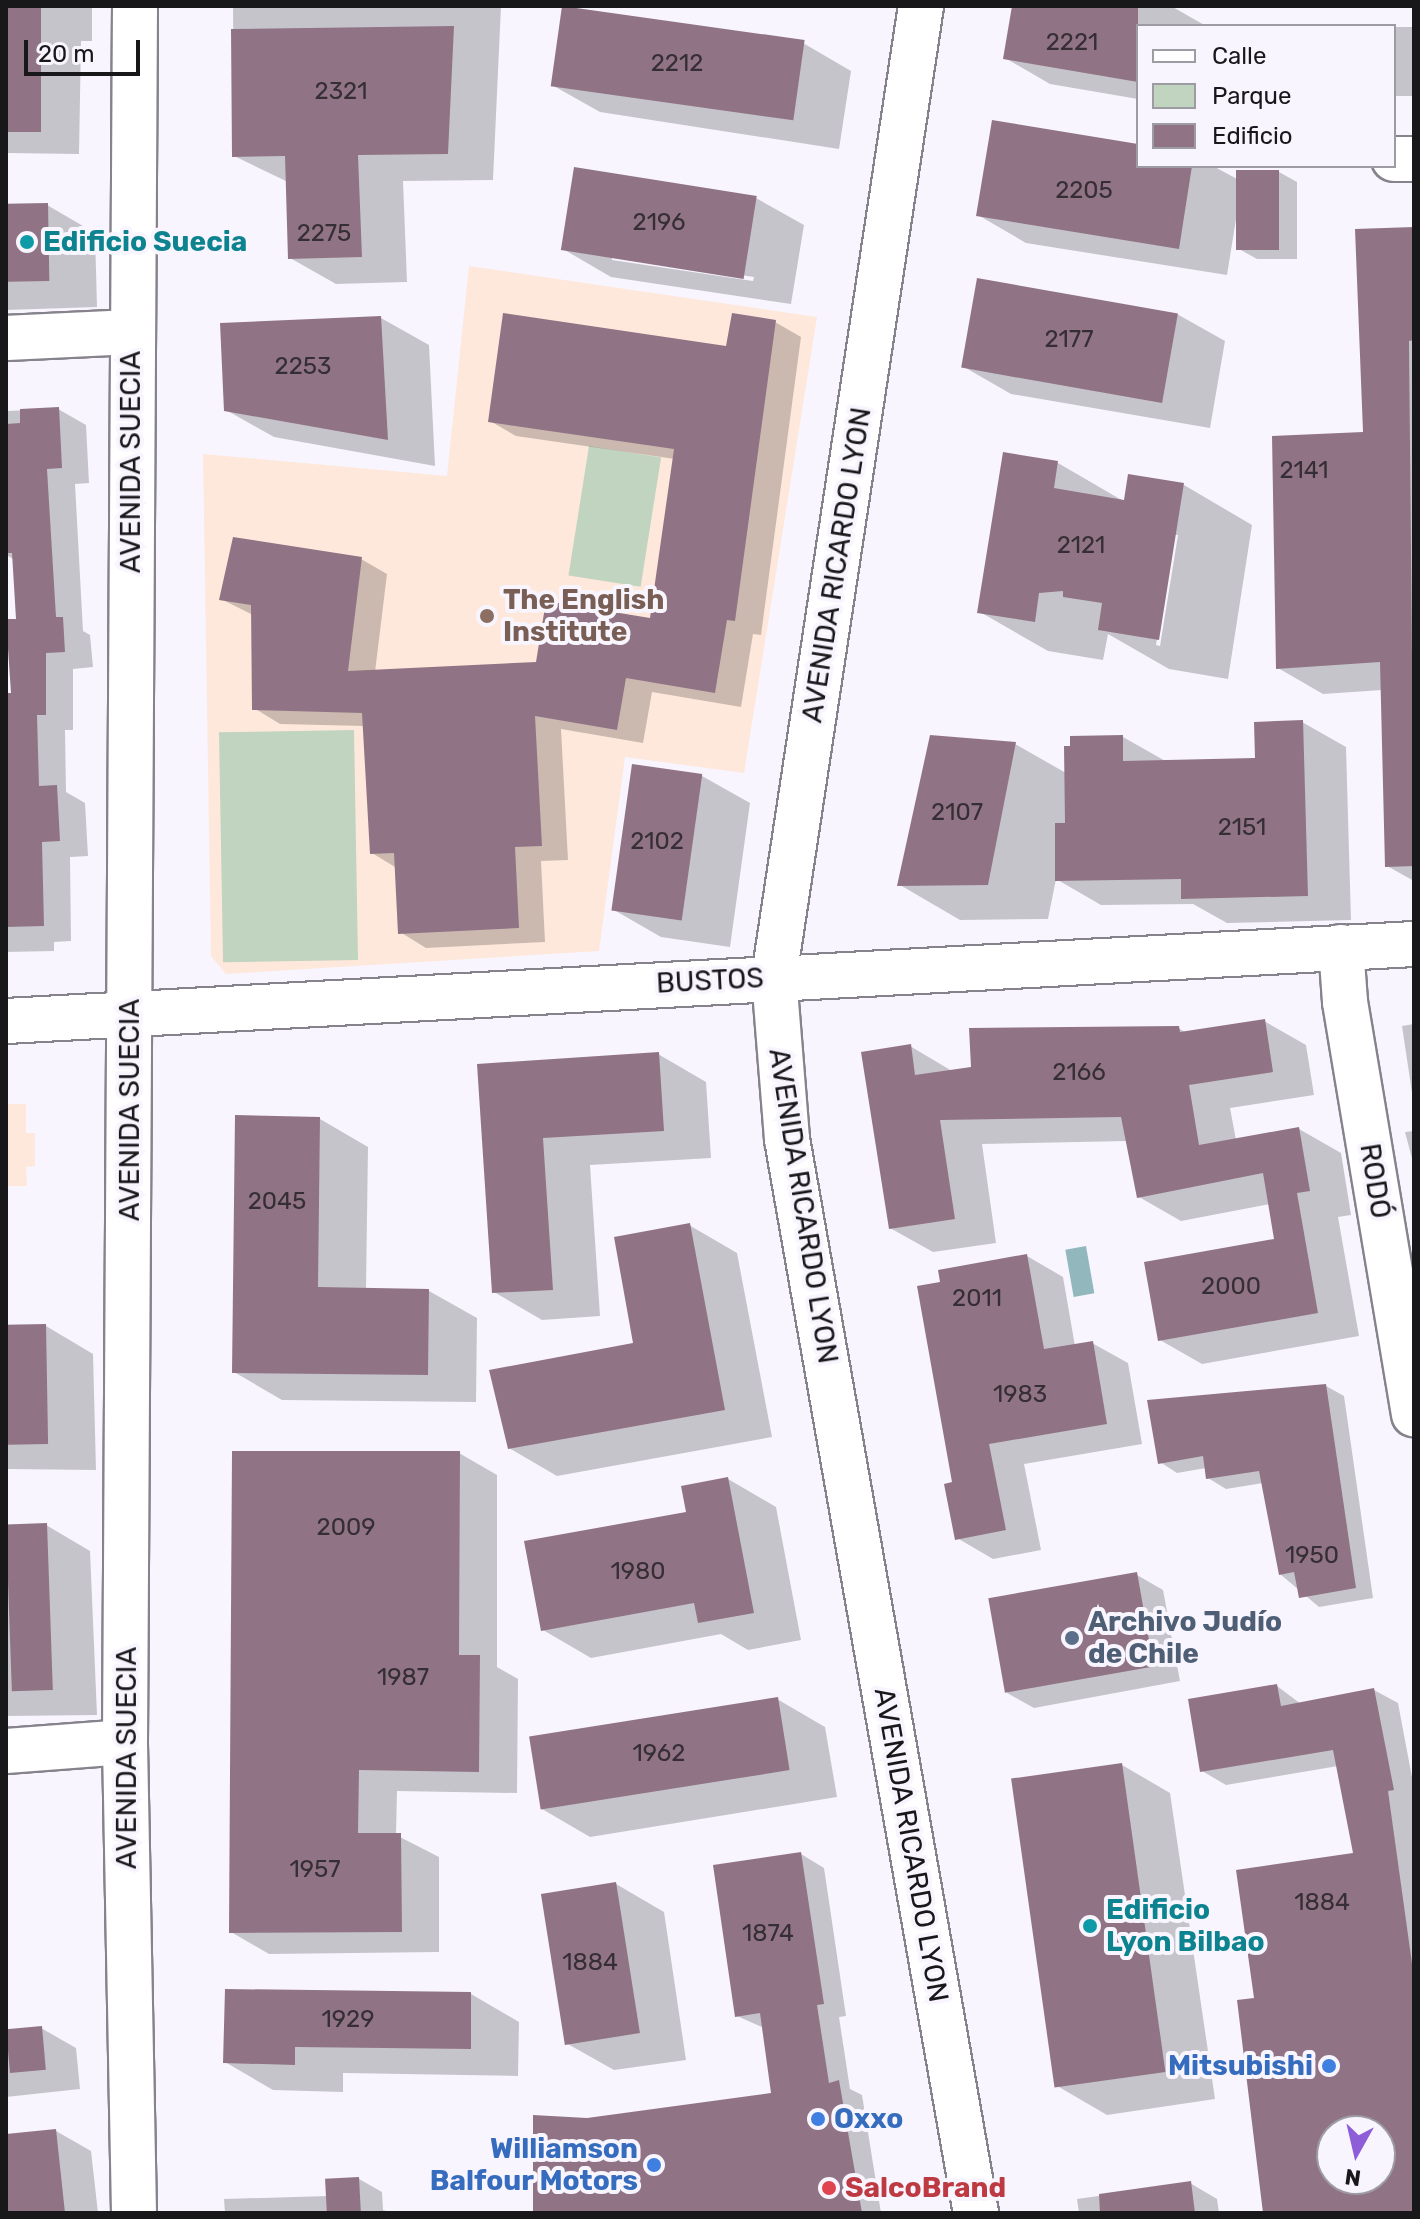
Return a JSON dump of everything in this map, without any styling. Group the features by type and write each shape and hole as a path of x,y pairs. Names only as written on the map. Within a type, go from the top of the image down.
{"street":[{"name":"AVENIDA SUECIA","path":"134,2213 125,1742 135,6"},
{"name":"AVENIDA RICARDO LYON","path":"921,6 774,977 787,1139 976,2213"},
{"path":"6,338 131,332"},
{"name":"BUSTOS","path":"6,1021 1414,944"},
{"name":"RODÓ","path":"1341,947 1345,1002 1414,1414"},
{"path":"6,1751 125,1742"}],"shaded area":[{"name":"The English Institute","path":"469,266 817,317 744,773 625,757 599,951 226,974 211,956 203,454 447,476"},
{"path":"6,1104 26,1104 26,1133 35,1133 35,1166 26,1167 27,1186 6,1186"}],"green space":[{"path":"589,446 661,457 641,587 569,575"},
{"path":"354,730 358,960 223,962 219,732"}],"water":[{"path":"1086,1246 1094,1293 1074,1297 1065,1250"}],"building":[{"path":"6,6 41,6 41,132 6,132"},
{"path":"562,6 805,40 793,120 551,86"},
{"path":"1012,6 1138,6 1136,82 1003,59"},
{"path":"454,26 448,154 358,155 362,257 288,259 285,156 232,157 231,29"},
{"path":"992,120 1136,144 1136,168 1192,168 1179,249 976,216"},
{"path":"574,167 757,196 744,279 561,250"},
{"path":"1236,170 1279,170 1279,250 1236,250"},
{"name":"Edificio Suecia","path":"48,203 49,281 7,282 6,204"},
{"path":"1414,227 1414,340 1409,341 1414,866 1385,867 1380,662 1276,669 1272,436 1363,432 1355,229"},
{"path":"977,278 1178,313 1162,403 961,368"},
{"path":"503,313 726,346 732,313 776,320 735,621 727,620 715,693 626,678 617,730 535,716 542,846 515,847 519,928 398,934 394,853 370,854 362,713 252,710 251,605 219,600 233,537 362,557 348,671 536,662 546,601 650,618 674,449 488,422"},
{"path":"381,316 388,440 224,411 220,323"},
{"path":"59,407 62,468 47,469 56,617 63,617 65,652 46,653 46,715 37,715 39,786 57,785 60,841 42,842 44,926 6,927 6,693 11,693 6,619 16,619 12,553 6,553 6,424 20,423 20,409"},
{"path":"1003,452 1058,461 1054,488 1124,500 1128,474 1184,483 1159,640 1098,630 1102,603 1063,597 1063,591 1039,593 1035,622 977,613"},
{"path":"1303,720 1308,896 1181,899 1181,879 1055,881 1055,823 1065,823 1064,746 1070,746 1070,736 1123,735 1123,761 1255,758 1254,722"},
{"path":"930,735 1016,742 988,885 897,886"},
{"path":"632,764 702,774 682,920 611,911"},
{"path":"1265,1019 1273,1072 1189,1085 1199,1145 1299,1127 1310,1191 1297,1193 1318,1313 1158,1341 1144,1262 1274,1239 1263,1173 1137,1198 1121,1117 940,1120 955,1219 889,1229 861,1052 911,1044 915,1075 971,1067 969,1028 1179,1026 1180,1032"},
{"path":"659,1052 664,1131 543,1138 553,1290 492,1293 477,1064"},
{"path":"235,1115 320,1117 318,1287 429,1289 428,1375 232,1373"},
{"path":"690,1223 725,1410 508,1449 489,1370 633,1343 614,1237"},
{"path":"1027,1254 1044,1349 1093,1341 1107,1424 989,1444 1006,1530 955,1540 944,1484 952,1482 917,1286 940,1282 938,1270"},
{"path":"46,1324 48,1444 8,1445 6,1325"},
{"path":"1326,1384 1356,1588 1299,1598 1294,1572 1279,1575 1259,1471 1206,1479 1203,1456 1158,1464 1147,1400"},
{"path":"232,1451 460,1451 459,1655 480,1655 479,1772 359,1770 358,1833 401,1833 402,1932 229,1933"},
{"path":"728,1477 754,1613 698,1623 694,1603 541,1631 524,1541 686,1512 681,1486"},
{"path":"47,1523 53,1690 12,1691 6,1524"},
{"name":"Archivo Judío de Chile","path":"1137,1572 1154,1667 1005,1693 988,1598"},
{"path":"1277,1684 1281,1706 1374,1688 1394,1790 1388,1791 1414,1978 1414,2213 1263,2213 1237,2000 1254,1998 1236,1870 1353,1853 1333,1750 1200,1772 1188,1699"},
{"path":"778,1697 790,1770 541,1810 529,1736"},
{"name":"Edificio Lyon Bilbao","path":"1122,1763 1165,2072 1055,2088 1011,1779"},
{"path":"801,1852 824,2004 817,2005 829,2083 839,2080 862,2213 533,2213 533,2115 587,2118 771,2093 760,2013 735,2017 713,1865"},
{"path":"616,1882 640,2033 565,2045 541,1894"},
{"path":"225,1989 471,1992 471,2049 295,2047 295,2065 223,2063"},
{"path":"42,2026 46,2070 10,2073 6,2029"},
{"path":"56,2129 65,2213 6,2213 6,2134"},
{"path":"359,2177 361,2213 327,2213 325,2179"},
{"path":"1191,2181 1195,2213 1100,2213 1099,2194"}],"place":[{"name":"Edificio Suecia","path":"27,242"},
{"name":"The English Institute","path":"487,616"},
{"name":"Archivo Judío de Chile","path":"1072,1638"},
{"name":"Edificio Lyon Bilbao","path":"1090,1926"},
{"name":"Mitsubishi","path":"1329,2066"},
{"name":"Oxxo","path":"818,2119"},
{"name":"Williamson Balfour Motors","path":"654,2165"},
{"name":"SalcoBrand","path":"829,2188"}]}
